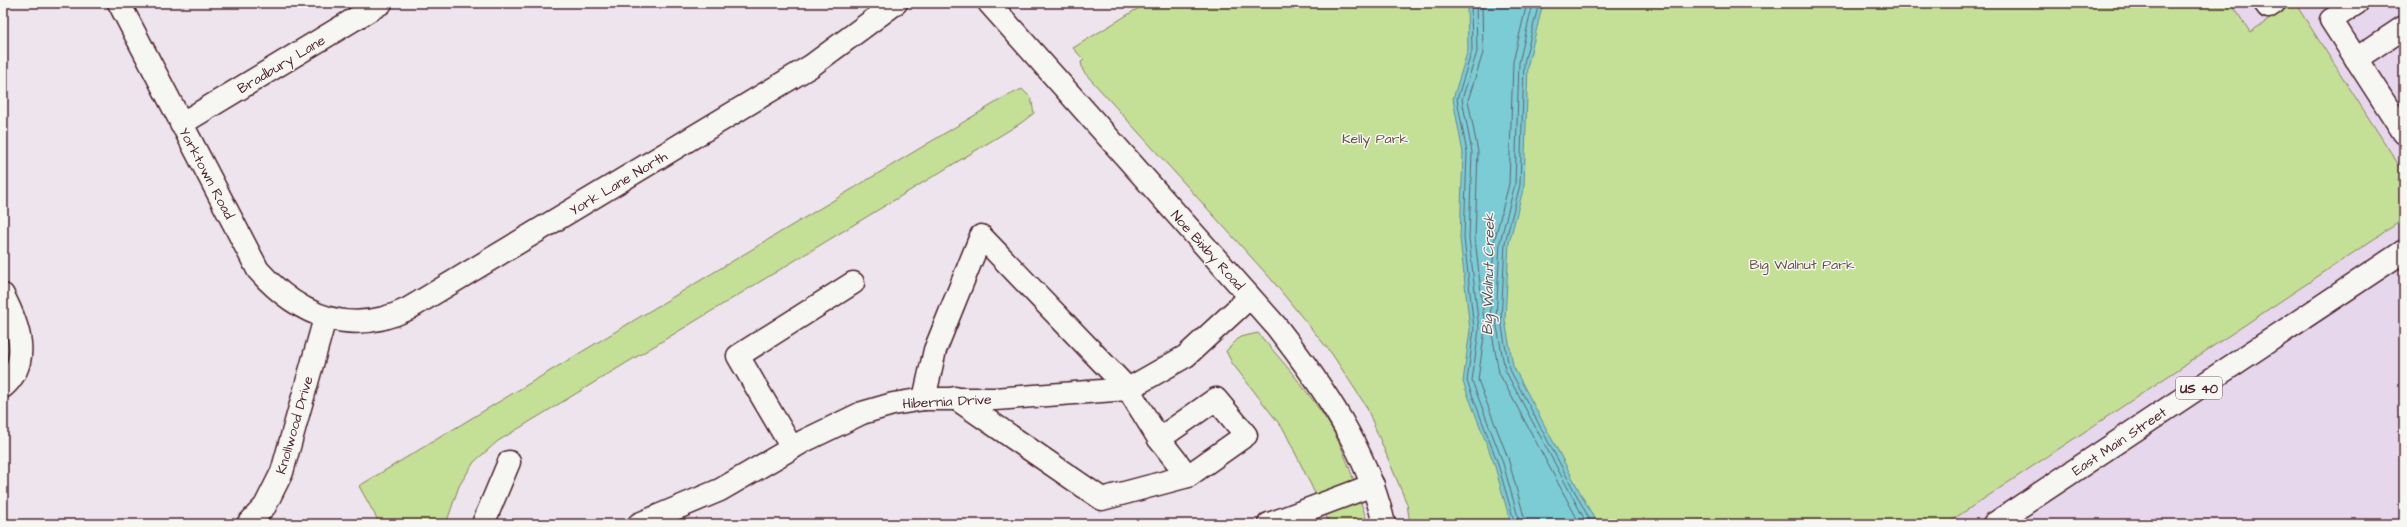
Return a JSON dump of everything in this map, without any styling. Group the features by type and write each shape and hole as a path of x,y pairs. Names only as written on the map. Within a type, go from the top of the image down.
{"street":[{"name":"Yorktown Road","path":"119,3 258,270 285,296 325,318"},
{"name":"Bradbury Lane","path":"181,124 381,3"},
{"name":"York Lane North","path":"325,318 368,322 394,316 408,309 811,66 896,3"},
{"name":"Noe Bixby Road","path":"989,3 1293,347 1325,394 1358,451 1373,485 1384,524"},
{"path":"2265,3 2268,7 2274,3"},
{"path":"2357,3 2331,20 2404,133"},
{"path":"2356,59 2404,27"},
{"path":"924,399 935,350 981,236 1128,389 1159,439 1188,476"},
{"name":"East Main Street","path":"1994,524 2404,251"},
{"path":"792,448 738,356 853,283"},
{"path":"3,295 18,327 21,351 14,374 3,387"},
{"name":"Hibernia Drive","path":"639,524 720,490 792,448 862,413 893,404 924,399 995,399 1128,389 1186,356 1250,297"},
{"name":"Knollwood Drive","path":"248,524 265,506 282,472 325,318"},
{"path":"955,398 1102,499 1188,476 1246,436 1216,399 1159,439"},
{"path":"483,524 509,462"},
{"path":"1269,524 1373,485"}],"shaded area":[{"path":"2231,3 2295,3 2250,32"},
{"path":"2295,3 2404,3 2404,173"},
{"path":"2404,219 2404,524 1946,524"}],"green space":[{"path":"1140,3 2231,3 2250,32 2295,3 2404,173 2404,219 1946,524 1410,524 1407,504 1366,406 1332,354 1271,279 1083,71 1081,62 1084,60 1073,48 1142,6"},
{"path":"1022,89 1031,98 1034,113 1021,123 498,441 474,462 459,486 446,524 380,524 359,486 1005,97"},
{"path":"1258,333 1306,390 1331,427 1347,462 1368,524 1330,524 1284,430 1232,363 1226,351 1240,337"}],"water":[{"name":"Big Walnut Creek","path":"1467,3 1543,3 1528,64 1524,186 1509,243 1505,320 1513,366 1597,524 1511,524 1494,463 1463,382 1470,330 1460,238 1463,153 1453,99 1468,50"}],"park label":[{"name":"Kelly Park","path":"1375,138"},
{"name":"Big Walnut Park","path":"1802,264"}]}
